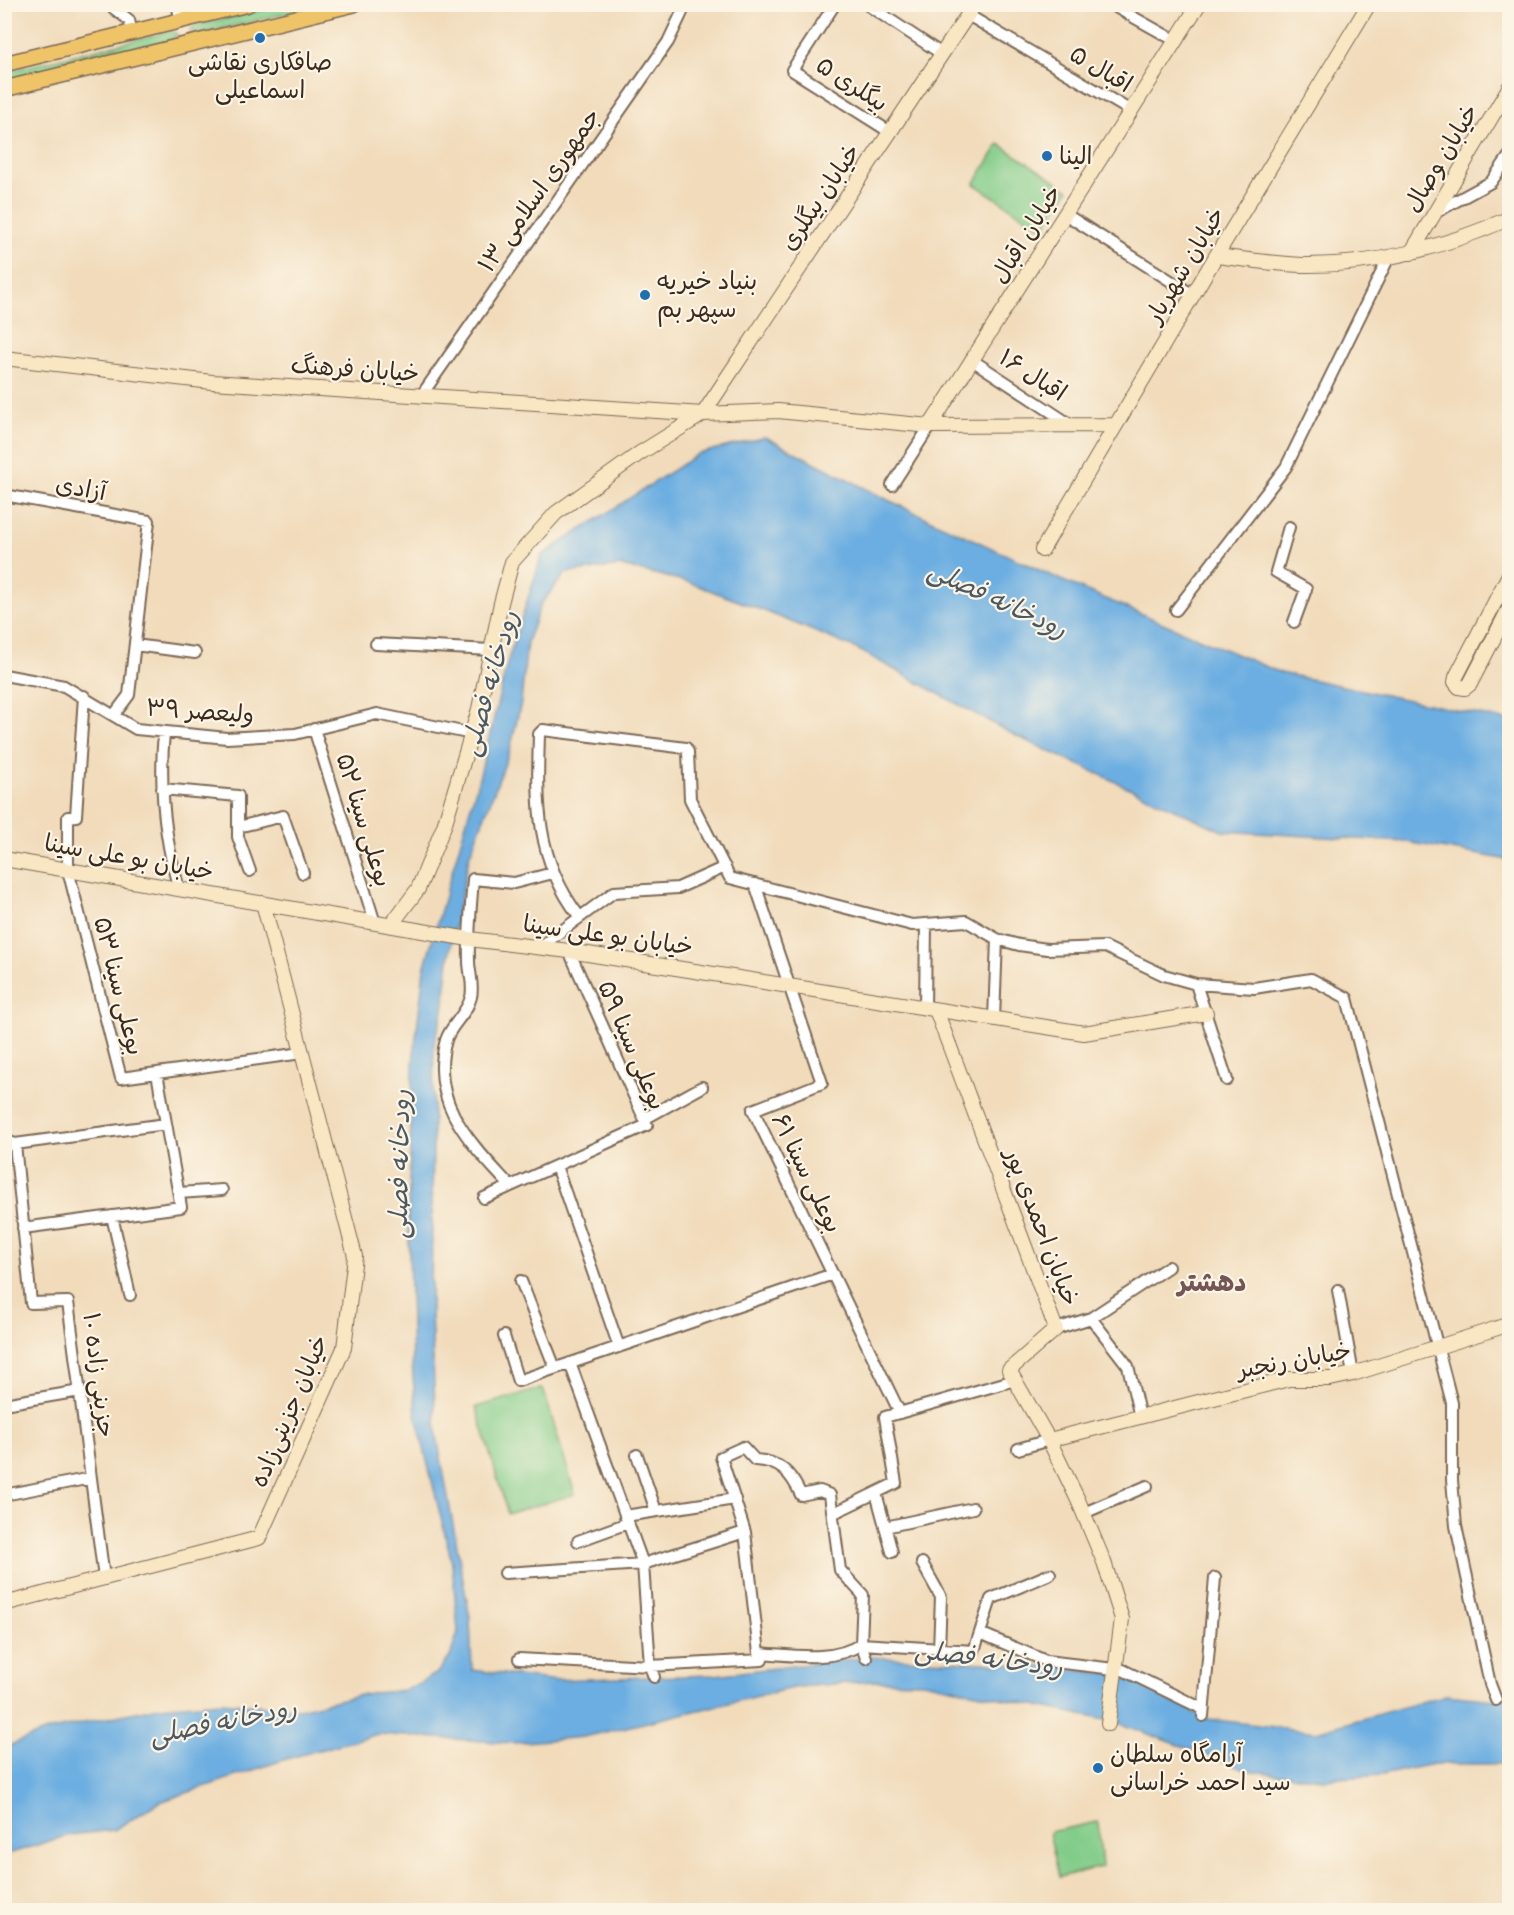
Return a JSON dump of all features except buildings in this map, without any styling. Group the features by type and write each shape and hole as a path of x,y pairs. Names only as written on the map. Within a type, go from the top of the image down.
{"main road":[{"path":"4,64 248,4"},
{"path":"4,89 354,4"},
{"path":"181,21 187,45"}],"street":[{"path":"108,4 129,20 132,33"},
{"path":"177,4 181,21"},
{"name":"جمهوری اسلامی ۱۳","path":"421,396 668,42 686,4"},
{"name":"بیگلری ۵","path":"835,4 792,70 890,132"},
{"path":"866,4 942,54"},
{"path":"1110,4 1176,41"},
{"name":"خیابان اقبال","path":"930,426 1199,4"},
{"name":"خیابان شهریار","path":"1042,550 1369,4"},
{"name":"خیابان بیگلری","path":"704,414 971,10"},
{"name":"اقبال ۵","path":"971,10 1049,63 1131,111"},
{"name":"خیابان وصال","path":"1411,253 1509,86"},
{"path":"1435,212 1491,183 1509,155"},
{"path":"1065,214 1193,295"},
{"path":"1216,256 1303,265 1360,262 1411,253 1471,235 1509,218"},
{"path":"1176,610 1286,467 1389,257"},
{"name":"خیابان فرهنگ","path":"4,358 212,382 704,414 778,411 930,426 1116,424"},
{"name":"اقبال ۱۶","path":"972,360 1071,425"},
{"path":"391,925 418,890 444,826 472,734 513,562 556,513 640,453 704,414"},
{"path":"892,485 930,426"},
{"name":"آزادی","path":"4,495 149,521 135,645"},
{"path":"1289,526 1276,572 1306,588 1294,622"},
{"path":"1508,613 1470,684 1465,688 1459,687 1455,682 1456,676 1509,573"},
{"path":"376,644 491,650"},
{"path":"114,715 129,695 135,645 195,653"},
{"name":"ولیعصر ۳۹","path":"4,675 64,686 136,729 226,738 295,734 376,714 472,734"},
{"path":"68,870 68,817 76,816 84,696"},
{"name":"بوعلی سینا ۵۲","path":"314,729 375,922"},
{"path":"579,916 553,873 544,846 537,803 539,734 543,730 686,748 690,799 730,878 912,925 966,921 998,939 1047,949 1105,947 1164,975 1196,984 1254,988 1311,979 1347,998 1452,1403 1451,1470 1456,1526 1490,1684 1496,1700"},
{"path":"164,732 162,789 165,833 179,889"},
{"path":"162,789 238,796 237,837 250,872"},
{"path":"238,827 283,816 303,873"},
{"name":"خیابان بو علی سینا","path":"4,859 470,939 569,951 1083,1033 1206,1013"},
{"path":"540,947 614,892 678,888 725,867"},
{"name":"بوعلی سینا ۵۳","path":"68,870 121,1078 157,1073"},
{"path":"510,1186 473,1147 452,1115 443,1088 446,1042 450,1029 462,1017 471,997 470,939 473,879 514,883 553,873"},
{"path":"755,884 790,986"},
{"name":"خیابان جزینی‌زاده","path":"4,1604 259,1538 344,1348 355,1256 263,903"},
{"path":"926,924 930,1010"},
{"path":"994,1019 998,939"},
{"name":"بوعلی سینا ۵۹","path":"484,1198 647,1125 569,951"},
{"path":"1196,984 1227,1080"},
{"name":"بوعلی سینا ۶۱","path":"790,986 822,1083 753,1110 900,1413"},
{"name":"خیابان احمدی پور","path":"930,1010 1056,1329 1009,1370 1015,1380"},
{"path":"23,1228 181,1207 157,1073 302,1053"},
{"path":"644,1119 702,1087"},
{"path":"10,1142 166,1124"},
{"name":"جزینی زاده ۱۰","path":"10,1142 31,1303 68,1302 104,1578"},
{"path":"556,1166 619,1347"},
{"path":"179,1193 222,1190"},
{"path":"112,1216 130,1295"},
{"path":"1056,1329 1091,1318 1168,1267"},
{"path":"504,1336 518,1381 832,1274"},
{"path":"521,1281 555,1368"},
{"path":"1338,1290 1353,1374"},
{"path":"1091,1318 1128,1366 1140,1417"},
{"name":"خیابان رنجبر","path":"1049,1440 1289,1379 1330,1379 1353,1374 1509,1324"},
{"path":"570,1363 643,1564 652,1671"},
{"path":"834,1513 896,1483 885,1417 1015,1380 1049,1440 1084,1513 1122,1619 1108,1723"},
{"path":"4,1404 80,1391"},
{"path":"1018,1449 1049,1440"},
{"path":"762,1661 745,1532 721,1457 743,1447 755,1460 767,1461 792,1475 801,1495 820,1491 830,1495 840,1570 863,1595 861,1644 866,1658"},
{"path":"637,1455 656,1511"},
{"path":"4,1495 91,1478"},
{"path":"1084,1513 1147,1486"},
{"path":"876,1493 892,1552"},
{"path":"578,1541 627,1519 656,1511 735,1499"},
{"path":"885,1527 973,1508"},
{"path":"505,1573 643,1564 745,1532"},
{"path":"922,1563 941,1597 939,1649"},
{"path":"519,1659 652,1671 808,1657 850,1651 861,1644 974,1651 991,1599 1050,1574"},
{"path":"980,1633 1046,1661 1116,1671 1203,1713 1215,1578"}],"green space":[{"path":"282,5 321,5 196,35 190,31 194,26"},
{"path":"172,31 177,34 174,40 5,81 5,72"},
{"path":"999,144 1069,190 1043,229 974,184"},
{"path":"543,1388 575,1494 508,1514 476,1407"},
{"path":"1098,1822 1102,1867 1059,1877 1049,1832"}],"water":[{"name":"رودخانه فصلی","path":"765,437 888,500 1061,580 1281,673 1509,721 1509,860 1407,842 1222,831 1014,735 857,649 767,612 688,582 621,566 566,573 541,604 527,642 521,703 510,750 469,857 450,951 443,1011 434,1044 431,1313 436,1431 470,1618 472,1670 550,1680 715,1675 869,1657 1046,1666 1122,1676 1208,1719 1316,1732 1446,1695 1496,1700 1509,1698 1509,1764 1433,1764 1382,1775 1323,1779 1251,1771 1115,1722 923,1682 873,1681 797,1687 584,1737 513,1743 378,1734 286,1759 160,1802 114,1830 69,1835 5,1855 5,1747 47,1731 159,1707 222,1702 299,1709 364,1694 406,1690 436,1674 450,1657 458,1632 452,1563 416,1416 412,1363 408,1212 413,1063 424,969 481,771 508,660 542,555 698,454"}],"place":[{"name":"صافکاری نقاشی اسماعیلی","path":"260,38"},
{"name":"الینا","path":"1047,156"},
{"name":"بنیاد خیریه سپهر بم","path":"645,295"},
{"name":"آرامگاه سلطان سید احمد خراسانی","path":"1098,1768"}],"district":[{"name":"دهشتر","path":"1212,1282"}]}
